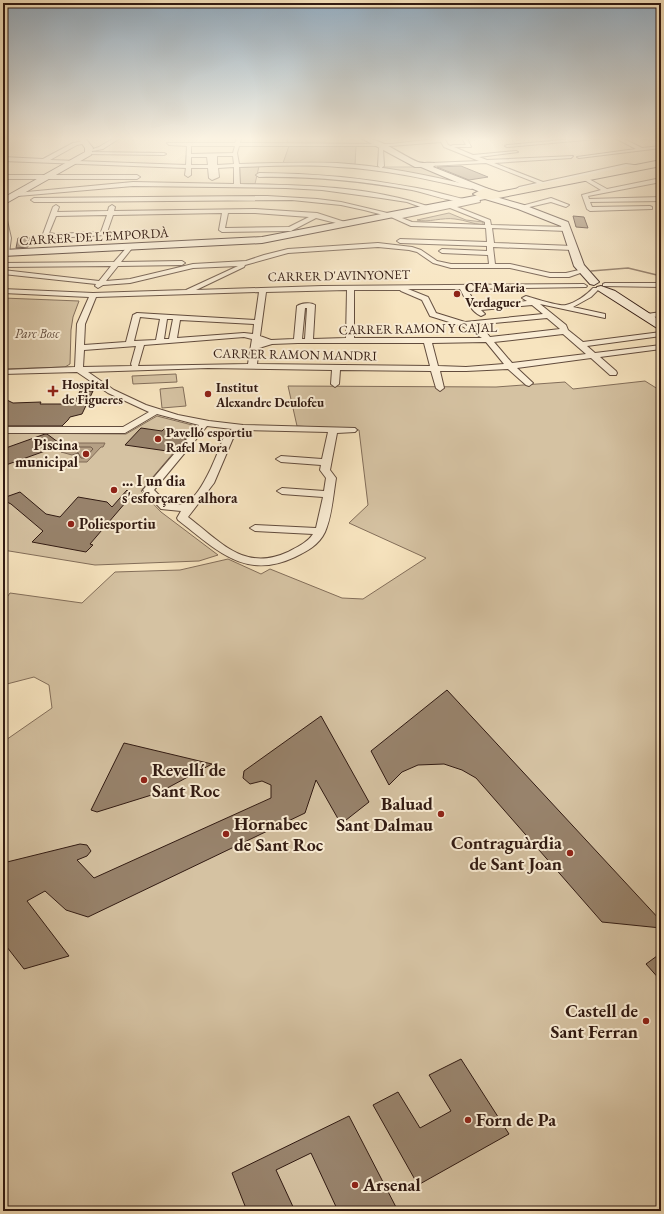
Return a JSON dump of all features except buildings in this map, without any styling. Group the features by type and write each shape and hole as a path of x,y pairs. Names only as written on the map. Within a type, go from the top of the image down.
{"main road":[{"path":"5,200 19,197 22,195"},
{"path":"484,196 493,195"},
{"path":"484,196 521,207 562,222 568,228 579,266 596,286 661,326"},
{"name":"CARRER DE L'EMPORDÀ","path":"5,257 130,247 253,241 292,230 348,224 484,196"}],"street":[{"path":"19,197 36,195"},
{"path":"61,195 46,234 55,236 104,234 115,195"},
{"path":"182,212 186,195"},
{"path":"329,208 354,195"},
{"path":"367,195 401,200 426,207"},
{"path":"436,195 486,220 489,227 492,266"},
{"path":"591,195 585,196 590,209 652,210 640,199"},
{"name":"CARRER DE L'EMPORDÀ","path":"392,216 452,203 478,201 484,196"},
{"path":"19,197 59,200 276,198 337,204 367,209 392,216 411,224 568,228"},
{"path":"537,198 546,201"},
{"path":"587,200 661,199"},
{"path":"521,207 554,200 566,205"},
{"path":"225,211 222,230 292,230 323,211"},
{"path":"53,214 272,211 315,216 348,224"},
{"path":"3,216 8,238 5,257 116,264 195,263 258,259"},
{"path":"410,245 411,224"},
{"path":"442,243 442,264"},
{"path":"186,293 258,259 288,251 367,245 390,246 442,243 573,248"},
{"path":"410,245 442,264 462,267 520,267 550,275 571,274 569,273 583,271"},
{"path":"130,247 93,293 81,324 79,370 128,401 155,412 226,430 242,428 352,430"},
{"path":"442,252 491,253"},
{"path":"3,272 101,283 130,281 192,266 247,264"},
{"path":"567,308 574,303 580,302 596,286"},
{"name":"CARRER D'AVINYONET","path":"3,291 93,296 351,288 659,286"},
{"path":"350,341 351,288"},
{"path":"394,288 413,293 425,299 433,314 465,324 483,334 510,366 529,383"},
{"path":"463,288 476,308 489,322"},
{"path":"514,288 563,327 572,338 613,373"},
{"path":"252,367 255,337 259,322 263,290"},
{"path":"530,301 560,329 565,331"},
{"path":"476,308 530,301 602,316"},
{"path":"298,341 301,306 311,306 309,341"},
{"path":"130,344 137,314 259,322"},
{"path":"647,316 661,314"},
{"path":"160,342 164,316"},
{"path":"465,324 545,316"},
{"path":"172,341 177,317"},
{"name":"CARRER RAMON Y CAJAL","path":"490,343 565,331"},
{"path":"581,345 661,334"},
{"name":"CARRER RAMON Y CAJAL","path":"80,348 244,335 270,342"},
{"name":"CARRER RAMON Y CAJAL","path":"255,347 270,342 298,341 427,340 490,343 572,338"},
{"path":"427,340 440,388"},
{"path":"136,364 141,344"},
{"name":"CARRER RAMON MANDRI","path":"3,372 184,367 481,368 510,366 661,347"},
{"path":"335,384 336,368"},
{"path":"3,430 125,430 155,412"},
{"path":"192,505 183,508 165,508 148,490 204,424"},
{"path":"226,430 209,483 182,518 222,548 235,556 252,563 276,561 298,551 312,542 320,531 331,478 325,470 333,430"},
{"path":"282,459 327,462"},
{"path":"282,491 328,494"},
{"path":"255,528 320,531"}],"green space":[{"path":"449,213 466,220 483,222 483,225 450,219 426,221 417,220"},
{"name":"Parc Bosc","path":"3,298 79,301 73,317 71,330 70,364 65,367 3,369"},
{"path":"176,374 177,382 133,384 132,376"},
{"path":"645,381 661,391 661,1211 3,1211 3,742 52,708 49,685 34,677 3,685 3,603 10,593 82,603 115,572 180,570 228,559 261,574 270,569 342,598 363,599 426,558 349,523 368,505 359,430 297,426 288,386 496,387 565,382 573,389"},
{"path":"183,387 186,406 162,408 160,389"},
{"path":"157,416 196,426 141,491 161,512 218,555 199,561 95,565 3,550 3,433 126,434"}],"water":[{"name":"Piscina municipal","path":"73,443 105,443 103,447 101,447 87,462 69,462 78,453 72,455 61,452 73,448 71,447"}],"waterway":[{"path":"591,271 628,268 661,276"}],"place":[{"name":"CFA Maria Verdaguer","path":"457,294"},
{"name":"Hospital de Figueres","path":"53,391"},
{"name":"Institut Alexandre Deulofeu","path":"208,394"},
{"name":"Pavelló esportiu Rafel Mora","path":"158,439"},
{"name":"Piscina municipal","path":"86,454"},
{"name":"... I un dia s'esforçaren alhora","path":"114,490"},
{"name":"Poliesportiu","path":"71,524"},
{"name":"Revellí de Sant Roc","path":"144,780"},
{"name":"Baluad Sant Dalmau","path":"441,814"},
{"name":"Hornabec de Sant Roc","path":"226,834"},
{"name":"Contraguàrdia de Sant Joan","path":"570,853"},
{"name":"Castell de Sant Ferran","path":"646,1021"},
{"name":"Forn de Pa","path":"468,1120"},
{"name":"Arsenal","path":"355,1185"}]}
